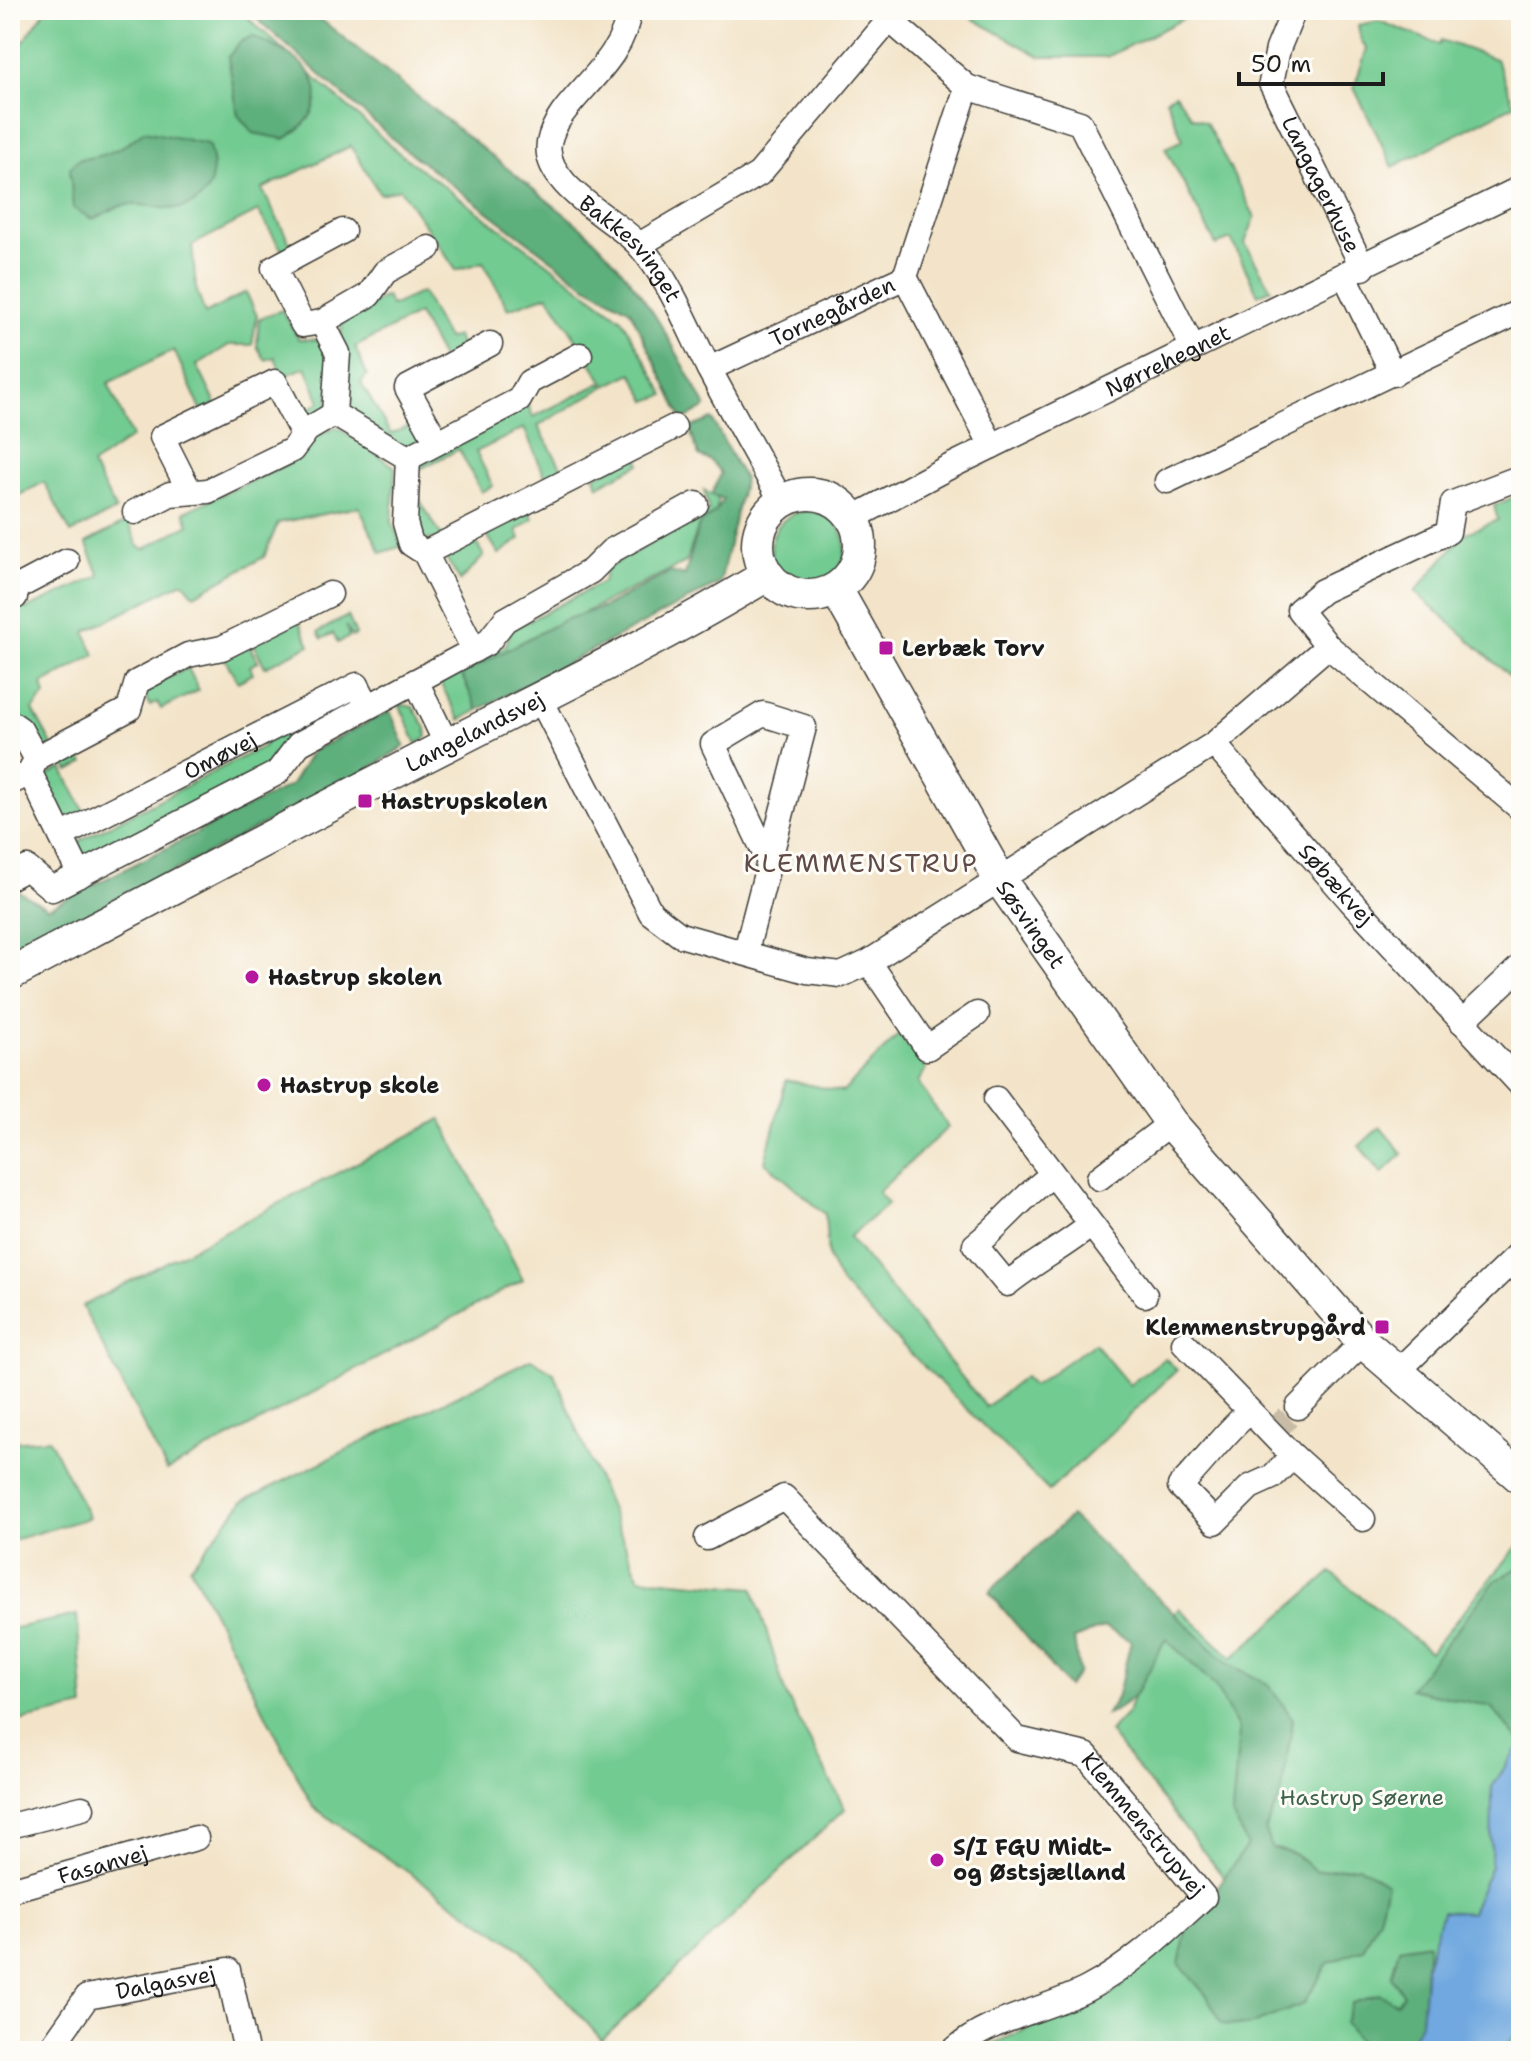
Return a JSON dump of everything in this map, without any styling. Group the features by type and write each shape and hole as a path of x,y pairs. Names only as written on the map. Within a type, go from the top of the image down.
{"street":[{"name":"Bakkesvinget","path":"629,10 613,55 557,124 549,143 549,161 573,192 639,245 671,291 709,369 782,502"},
{"name":"Langagerhuse","path":"1294,10 1278,49 1271,83 1354,272"},
{"path":"639,245 759,174 888,15 967,87 1080,123 1193,348"},
{"name":"Tornegården","path":"709,369 905,277 967,87"},
{"name":"Nørrehegnet","path":"853,518 992,446 1521,188"},
{"path":"343,231 274,268 303,325 322,322 369,295 385,272 429,248"},
{"path":"1354,272 1393,374"},
{"path":"905,277 992,446"},
{"path":"1167,481 1521,311"},
{"path":"322,322 338,353 334,414"},
{"path":"437,442 407,388 490,344"},
{"path":"408,458 519,400 529,382 580,355"},
{"path":"190,492 162,437 275,382 303,435"},
{"path":"135,512 170,494 208,491 292,450 303,435 334,414"},
{"path":"334,414 408,458"},
{"path":"425,553 674,427"},
{"path":"408,458 405,523 411,544 425,553 474,650"},
{"path":"1521,477 1453,503 1448,532 1322,591 1299,610 1328,646 1521,809"},
{"path":"799,495 819,495 837,502 853,518 860,535 860,555 852,573 836,589 820,596 800,596 782,588 767,575 759,556 759,536 766,518 782,502 799,495"},
{"name":"Omøvej","path":"10,877 27,868 52,889 277,773 299,744 487,643 505,620 591,571 611,551 696,504"},
{"path":"10,600 15,597 16,588 67,561"},
{"name":"Langelandsvej","path":"10,974 447,745 541,700 679,627 767,575"},
{"name":"Søsvinget","path":"836,589 1000,880 1171,1123 1363,1342 1521,1478"},
{"path":"25,772 129,709 137,682 188,655 222,648 330,594"},
{"path":"541,700 651,913 680,935 746,951 807,971 841,975 869,962 1214,744 1328,646"},
{"path":"416,681 447,745"},
{"name":"Omøvej","path":"61,836 357,685 368,706"},
{"path":"746,951 770,864 804,727 763,714 713,744 770,864"},
{"path":"10,722 20,729 25,772 80,875"},
{"name":"Søbækvej","path":"1214,744 1521,1085"},
{"path":"869,962 927,1048 977,1014"},
{"path":"1462,1022 1521,966"},
{"path":"996,1099 1145,1295"},
{"path":"1099,1178 1171,1123"},
{"path":"1052,1175 1025,1195 1010,1218 975,1245 1007,1284 1044,1254 1066,1245 1091,1225"},
{"path":"1397,1372 1521,1252"},
{"path":"1298,1407 1363,1342"},
{"path":"1184,1343 1293,1456 1363,1519"},
{"path":"1249,1412 1225,1433 1214,1453 1180,1486 1215,1522 1250,1487 1272,1477 1293,1456"},
{"name":"Klemmenstrupvej","path":"707,1538 784,1497 1017,1739 1086,1755 1204,1897 1131,1961 1088,1989 972,2036 953,2051"},
{"path":"10,1826 82,1808"},
{"name":"Fasanvej","path":"10,1890 196,1838"},
{"name":"Dalgasvej","path":"49,2051 87,1997 228,1970 246,2051"}],"green space":[{"path":"46,10 239,10 398,152 622,319 665,395 647,401 632,373 606,386 548,295 508,309 483,262 456,270 400,189 380,194 351,146 262,189 292,247 283,252 258,211 192,245 196,288 205,314 246,292 257,316 252,345 229,345 197,365 216,404 201,410 174,350 108,383 132,437 92,465 116,510 71,533 44,482 10,500 10,189 17,125 10,121 10,60"},
{"path":"247,10 309,10 587,232 640,294 706,407 683,420 630,310 585,285 402,147"},
{"path":"957,10 1201,10 1107,57 1041,57"},
{"path":"1379,21 1439,44 1441,40 1496,59 1514,105 1393,167 1354,88 1367,48 1361,41 1358,25"},
{"path":"253,36 292,56 308,71 314,82 317,93 312,113 305,123 284,139 253,133 238,115 228,57 240,42"},
{"path":"1175,94 1192,117 1206,122 1255,217 1245,243 1271,289 1258,295 1231,239 1216,245 1165,148 1183,140 1166,99"},
{"path":"144,131 208,144 213,172 203,196 185,207 170,209 128,205 92,219 73,208 70,168 79,159 114,151"},
{"path":"422,292 447,339 457,336 461,349 443,360 418,314 355,347 367,375 361,383 391,434 421,421 431,441 408,450 347,411 340,340 343,319 386,296 391,306"},
{"path":"282,310 299,339 321,340 332,361 327,411 306,420 298,416 320,402 306,367 282,377 275,357 265,360 257,346 259,319"},
{"path":"601,383 604,387 538,426 565,474 548,483 524,428 476,452 493,486 481,492 459,449 420,469 420,464 527,401 533,417"},
{"path":"712,419 744,479 720,583 478,710 461,674 564,620 604,607 670,572 685,575 699,525 716,511 723,499 711,495 721,473 711,461 699,456 689,428"},
{"path":"337,427 395,467 392,522 402,546 381,553 359,507 278,523 264,557 194,595 183,582 85,632 95,655 42,684 45,695 33,710 52,745 34,756 10,716 10,606 20,601 26,609 100,576 86,543 128,521 138,546 144,549 189,524 184,512 301,458 314,437"},
{"path":"638,455 640,464 598,486 595,476"},
{"path":"704,490 718,499 716,511 699,525 686,562 461,674 478,710 460,720 440,683 506,645 511,630 603,582 606,569 709,510"},
{"path":"416,494 443,538 416,541"},
{"path":"1521,494 1521,686 1415,592 1464,534 1498,520 1494,506"},
{"path":"529,510 533,519 517,530 520,539 499,554 485,532"},
{"path":"808,511 829,517 839,527 845,548 839,569 829,579 808,585 787,579 777,569 771,548 777,527 787,517"},
{"path":"474,539 484,556 460,581 444,555"},
{"path":"348,616 356,635 352,637 346,626 349,637 338,643 333,633 322,639 318,632"},
{"path":"297,618 310,645 265,667 252,641"},
{"path":"249,645 258,662 250,666 253,674 238,682 223,656"},
{"path":"188,668 199,690 161,709 157,702 150,706 142,690"},
{"path":"349,697 353,705 275,765 84,859 78,845 81,840 264,746 265,741"},
{"path":"399,704 413,707 426,728 427,737 417,744"},
{"path":"390,711 405,746 364,772 10,957 10,894 18,891 48,908 291,785 312,751"},
{"path":"89,737 93,745 78,753 84,763 69,771 60,752"},
{"path":"62,768 87,817 65,823 40,779"},
{"path":"899,1034 926,1069 918,1082 948,1127 878,1192 888,1204 849,1237 986,1407 1024,1377 1033,1386 1094,1343 1129,1385 1165,1358 1177,1370 1049,1491 842,1285 828,1258 825,1214 765,1162 786,1080 843,1092"},
{"path":"441,1119 523,1280 167,1471 82,1306"},
{"path":"1380,1127 1403,1154 1382,1173 1359,1146"},
{"path":"531,1359 554,1373 639,1578 753,1588 786,1695 845,1809 602,2040 522,1950 313,1807 190,1567 243,1501"},
{"path":"49,1439 89,1518 10,1541 10,1442"},
{"path":"1071,1516 1227,1663 1268,1684 1293,1719 1281,1796 1265,1829 1272,1848 1294,1854 1316,1871 1359,1866 1387,1884 1379,1918 1363,1949 1328,1963 1304,2004 1247,2026 1222,2024 1207,1996 1179,1964 1186,1932 1247,1845 1232,1814 1239,1730 1215,1686 1166,1639 1137,1692 1106,1715 1117,1698 1131,1641 1104,1627 1074,1639 1079,1672 1068,1687 989,1592"},
{"name":"Hastrup Søerne","path":"1521,1542 1521,2051 975,2051 1111,1994 1229,1884 1109,1732 1128,1712 1151,1648 1179,1608 1232,1658 1331,1572 1430,1652"},
{"path":"1521,1566 1521,1742 1491,1707 1410,1689 1495,1581"},
{"path":"77,1615 84,1707 10,1723 10,1629"},
{"path":"1428,1943 1421,2022 1404,2051 1367,2051 1345,2023 1352,2003 1380,1994 1396,2003 1404,1995 1391,1977 1399,1948"}],"water":[{"path":"1521,1742 1521,2028 1501,2051 1404,2051 1421,2022 1426,1966 1442,1911 1471,1913 1491,1866 1492,1787"}],"tunnel":[{"path":"1271,1434 1298,1407"}],"place":[{"name":"Lerbæk Torv","path":"886,648"},
{"name":"Hastrupskolen","path":"365,801"},
{"name":"Hastrup skolen","path":"252,977"},
{"name":"Hastrup skole","path":"264,1085"},
{"name":"Klemmenstrupgård","path":"1382,1327"},
{"name":"S/I FGU Midt- og Østsjælland","path":"937,1860"}],"district":[{"name":"KLEMMENSTRUP","path":"861,862"}]}
